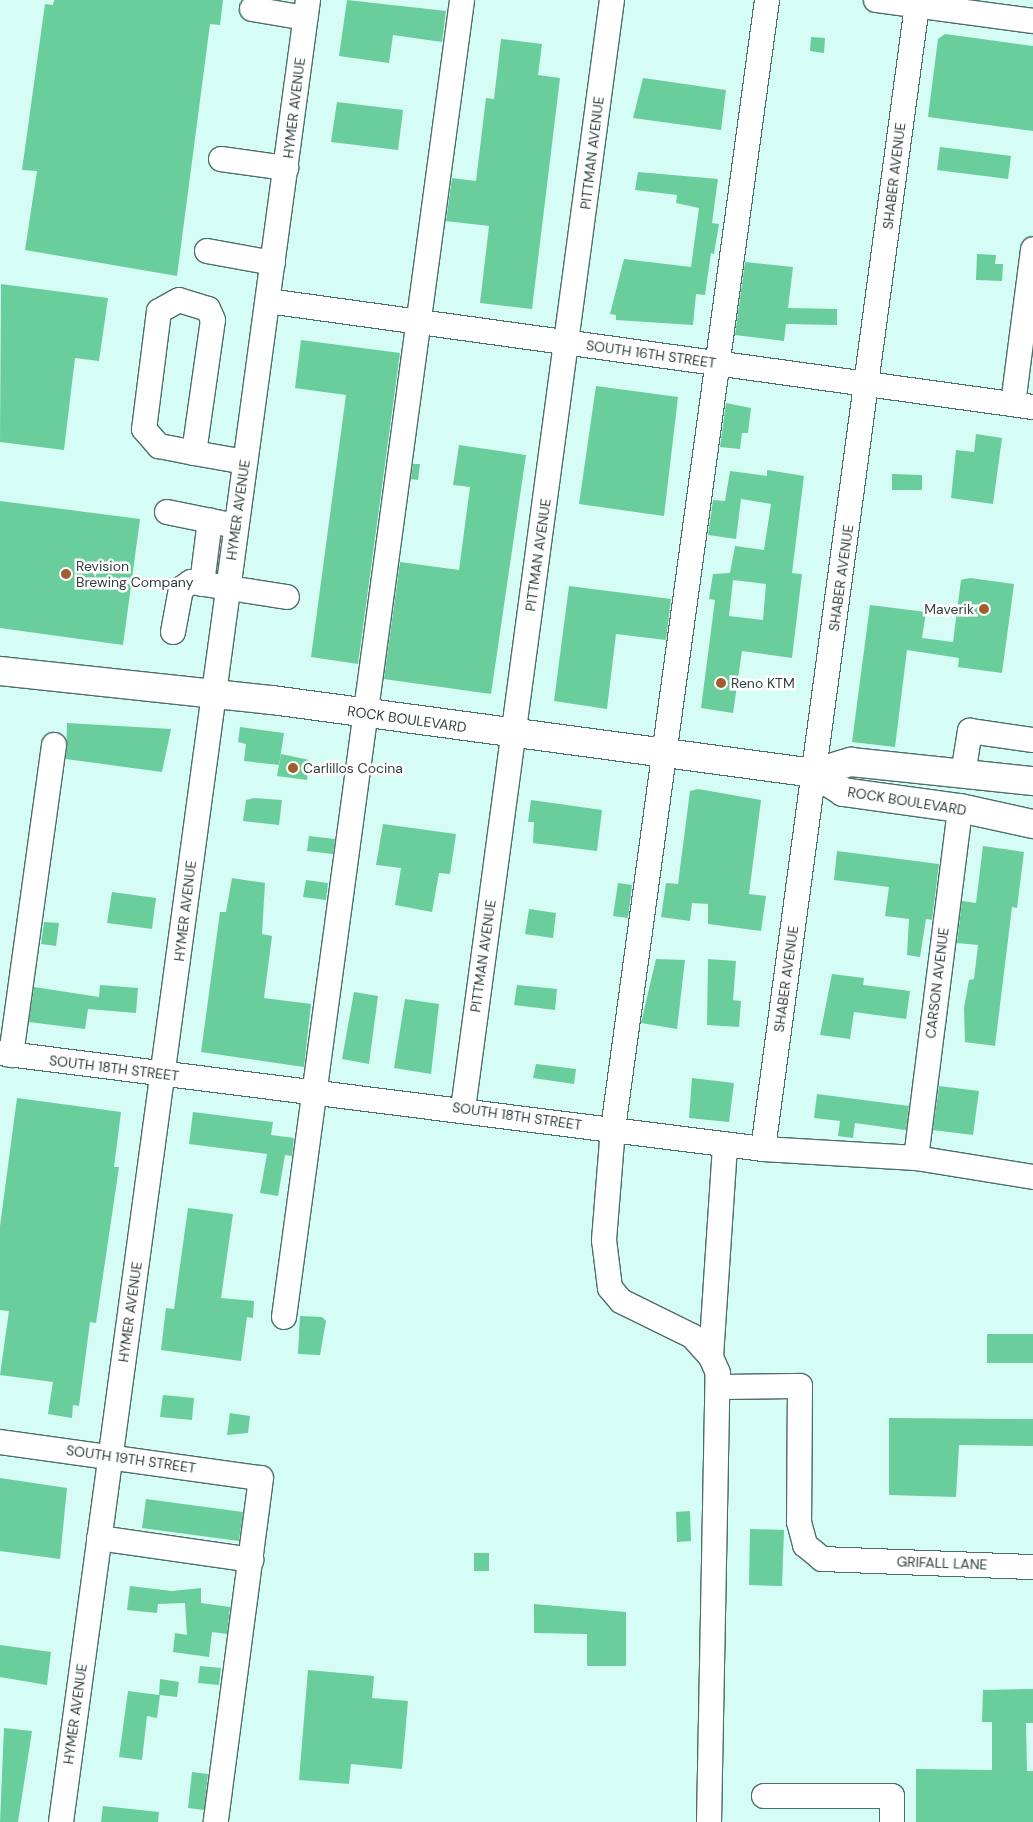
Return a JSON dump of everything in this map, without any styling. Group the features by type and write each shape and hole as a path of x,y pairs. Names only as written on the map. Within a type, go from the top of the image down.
{"main road":[{"name":"ROCK BOULEVARD","path":"0,671 212,694 814,773 851,762 1033,781"},
{"name":"ROCK BOULEVARD","path":"814,773 843,792 960,808 1003,821 1033,824"},
{"path":"1003,821 1033,830"}],"street":[{"path":"284,1317 420,322 462,0"},
{"name":"PITTMAN AVENUE","path":"463,1109 568,342 612,0"},
{"path":"711,1357 692,1336 621,1301 610,1288 604,1240 613,1129 767,0"},
{"path":"876,0 1033,21"},
{"name":"SHABER AVENUE","path":"763,1149 917,6"},
{"path":"252,9 307,9"},
{"name":"HYMER AVENUE","path":"61,1822 109,1456 164,1074 212,694 307,9"},
{"path":"221,159 286,168"},
{"path":"1023,406 1033,249"},
{"path":"207,252 273,263"},
{"path":"194,453 213,320 208,309 179,300 159,311 144,429 159,446 194,453 245,462"},
{"name":"SOUTH 16TH STREET","path":"268,300 1023,406"},
{"path":"167,512 236,526"},
{"path":"202,584 210,520"},
{"path":"172,632 181,590 191,582 287,597"},
{"path":"963,774 970,731 1033,740"},
{"path":"5,1054 54,745"},
{"name":"CARSON AVENUE","path":"916,1158 960,808"},
{"name":"SOUTH 18TH STREET","path":"5,1054 463,1109 763,1149 916,1158 1033,1177"},
{"path":"709,1822 718,1387 711,1357 725,1144"},
{"name":"GRIFALL LANE","path":"718,1387 800,1386 799,1522 805,1545 822,1559 1033,1567"},
{"name":"SOUTH 19TH STREET","path":"0,1442 261,1478 251,1560"},
{"path":"99,1538 251,1560 216,1822"},
{"path":"764,1796 892,1796 892,1822"}],"building":[{"path":"54,0 223,0 220,25 210,24 177,276 25,250 37,171 22,170 45,4 53,5"},
{"path":"347,0 446,11 442,42 393,35 389,63 339,56"},
{"path":"945,34 1033,46 1033,131 928,117 938,39"},
{"path":"811,37 825,38 824,53 810,51"},
{"path":"501,39 542,44 538,75 560,78 532,309 480,303 489,226 446,221 452,178 476,181 486,98 494,99"},
{"path":"643,78 726,90 721,130 633,118"},
{"path":"337,102 403,110 398,150 331,142"},
{"path":"940,147 1011,156 1008,179 937,170"},
{"path":"638,172 718,179 712,223 719,224 714,254 711,253 705,295 696,294 693,325 616,320 616,315 610,314 624,259 691,267 699,208 676,203 677,195 635,190"},
{"path":"977,254 996,255 995,264 1003,264 1002,281 976,280"},
{"path":"745,262 793,267 788,308 837,309 837,325 786,324 784,341 735,335"},
{"path":"1,284 108,298 99,361 75,358 64,450 0,442"},
{"path":"301,340 400,353 358,664 311,657 346,395 295,388"},
{"path":"596,386 678,397 664,516 579,504"},
{"path":"726,403 751,408 748,433 742,433 740,449 720,447"},
{"path":"976,434 1002,438 993,504 951,498 956,450 974,452"},
{"path":"459,445 526,455 491,694 384,679 400,562 459,570 470,487 453,485"},
{"path":"413,464 420,464 418,480 411,479"},
{"path":"767,470 804,476 792,573 802,574 792,658 742,651 733,713 701,708 715,600 709,599 713,574 730,573 735,546 764,550 771,504 741,499 736,539 708,535 713,500 725,501 730,471 767,476","holes":["733,580 766,584 763,620 729,616"]},
{"path":"892,474 922,475 922,490 892,490"},
{"name":"Revision Brewing Company","path":"0,501 140,519 123,645 0,628"},
{"path":"970,578 1014,584 1002,673 958,667 959,658 907,650 895,747 852,742 870,605 926,612 922,638 953,642 961,580"},
{"path":"569,586 671,599 666,640 616,634 607,709 554,701"},
{"path":"67,723 171,729 162,772 66,759"},
{"path":"240,727 284,733 279,765 244,761 246,744 238,742"},
{"name":"Carlillos Cocina","path":"281,754 309,760 307,780 277,776"},
{"path":"698,789 761,800 749,894 766,896 761,931 708,924 708,904 692,903 690,921 661,917 666,883 678,884 690,791"},
{"path":"254,798 282,800 279,825 243,821 246,800"},
{"path":"531,800 602,810 597,851 533,843 534,822 528,822"},
{"path":"383,824 456,834 450,874 439,873 432,912 395,905 401,868 376,865"},
{"path":"309,836 335,839 333,854 307,851"},
{"path":"983,846 1024,852 1017,908 1012,907 995,1046 965,1042 964,1008 969,980 974,979 978,945 957,943 962,901 976,903"},
{"path":"837,851 939,864 932,920 926,919 920,957 907,955 909,919 885,916 889,887 834,880"},
{"path":"232,878 265,883 262,934 272,936 264,998 311,1004 304,1067 201,1052 220,912 226,912"},
{"path":"306,880 328,883 326,900 303,897"},
{"path":"618,883 632,885 628,918 613,916"},
{"path":"112,892 156,898 152,929 107,923"},
{"path":"529,909 556,913 553,938 525,934"},
{"path":"44,922 59,923 56,946 41,944"},
{"path":"656,959 685,960 677,1029 641,1023"},
{"path":"708,959 736,961 733,1000 741,1001 739,1027 707,1025"},
{"path":"832,974 864,978 863,985 910,991 906,1019 854,1012 850,1039 820,1035"},
{"path":"100,985 138,988 136,1013 88,1009 85,1029 29,1022 34,987 99,997"},
{"path":"517,985 557,989 555,1010 514,1005"},
{"path":"354,992 378,996 369,1064 342,1059"},
{"path":"405,999 439,1004 431,1074 394,1068"},
{"path":"536,1064 576,1069 574,1084 533,1078"},
{"path":"692,1078 734,1083 729,1122 689,1118"},
{"path":"939,1086 979,1091 973,1135 933,1130"},
{"path":"817,1094 909,1106 906,1130 855,1123 853,1138 838,1136 840,1121 814,1118"},
{"path":"17,1098 121,1112 114,1167 119,1167 96,1323 90,1322 79,1406 73,1405 72,1418 48,1414 53,1382 0,1375 9,1311 0,1310 0,1226"},
{"path":"193,1112 273,1122 271,1135 294,1138 292,1156 285,1155 278,1196 260,1193 267,1154 189,1144"},
{"path":"188,1208 233,1214 221,1298 254,1301 253,1318 247,1317 241,1361 161,1350 166,1308 174,1309"},
{"path":"300,1316 322,1317 326,1321 320,1355 298,1354"},
{"path":"987,1334 1033,1334 1033,1363 987,1363"},
{"path":"163,1395 194,1398 192,1420 160,1417"},
{"path":"230,1413 250,1416 248,1433 227,1435"},
{"path":"889,1418 1033,1419 1033,1446 959,1445 956,1497 889,1495"},
{"path":"0,1478 67,1488 60,1559 0,1551"},
{"path":"146,1499 243,1512 239,1541 142,1528"},
{"path":"690,1511 691,1541 677,1542 676,1512"},
{"path":"750,1529 784,1530 782,1586 749,1585"},
{"path":"474,1553 489,1553 489,1571 474,1571"},
{"path":"130,1586 172,1591 201,1588 201,1603 230,1607 227,1634 212,1632 209,1657 173,1652 175,1633 187,1635 185,1603 158,1604 157,1613 127,1610"},
{"path":"534,1604 626,1612 626,1666 587,1666 587,1634 534,1633"},
{"path":"0,1645 51,1652 47,1685 0,1677"},
{"path":"200,1666 221,1668 219,1685 198,1683"},
{"path":"308,1670 374,1676 372,1698 408,1701 402,1769 351,1764 349,1784 299,1780"},
{"path":"160,1679 179,1682 177,1697 160,1695 157,1718 147,1716 142,1760 119,1757 128,1691 159,1695"},
{"path":"1033,1689 1033,1723 1026,1723 1027,1771 1033,1771 1033,1822 916,1822 916,1769 992,1770 992,1722 982,1722 983,1690"},
{"path":"4,1728 32,1731 18,1822 0,1822"},
{"path":"192,1772 208,1774 204,1810 188,1808"},
{"path":"103,1806 159,1812 158,1822 101,1822"}],"place":[{"name":"Revision Brewing Company","path":"66,574"},
{"name":"Maverik","path":"984,609"},
{"name":"Reno KTM","path":"721,683"},
{"name":"Carlillos Cocina","path":"293,768"}]}
